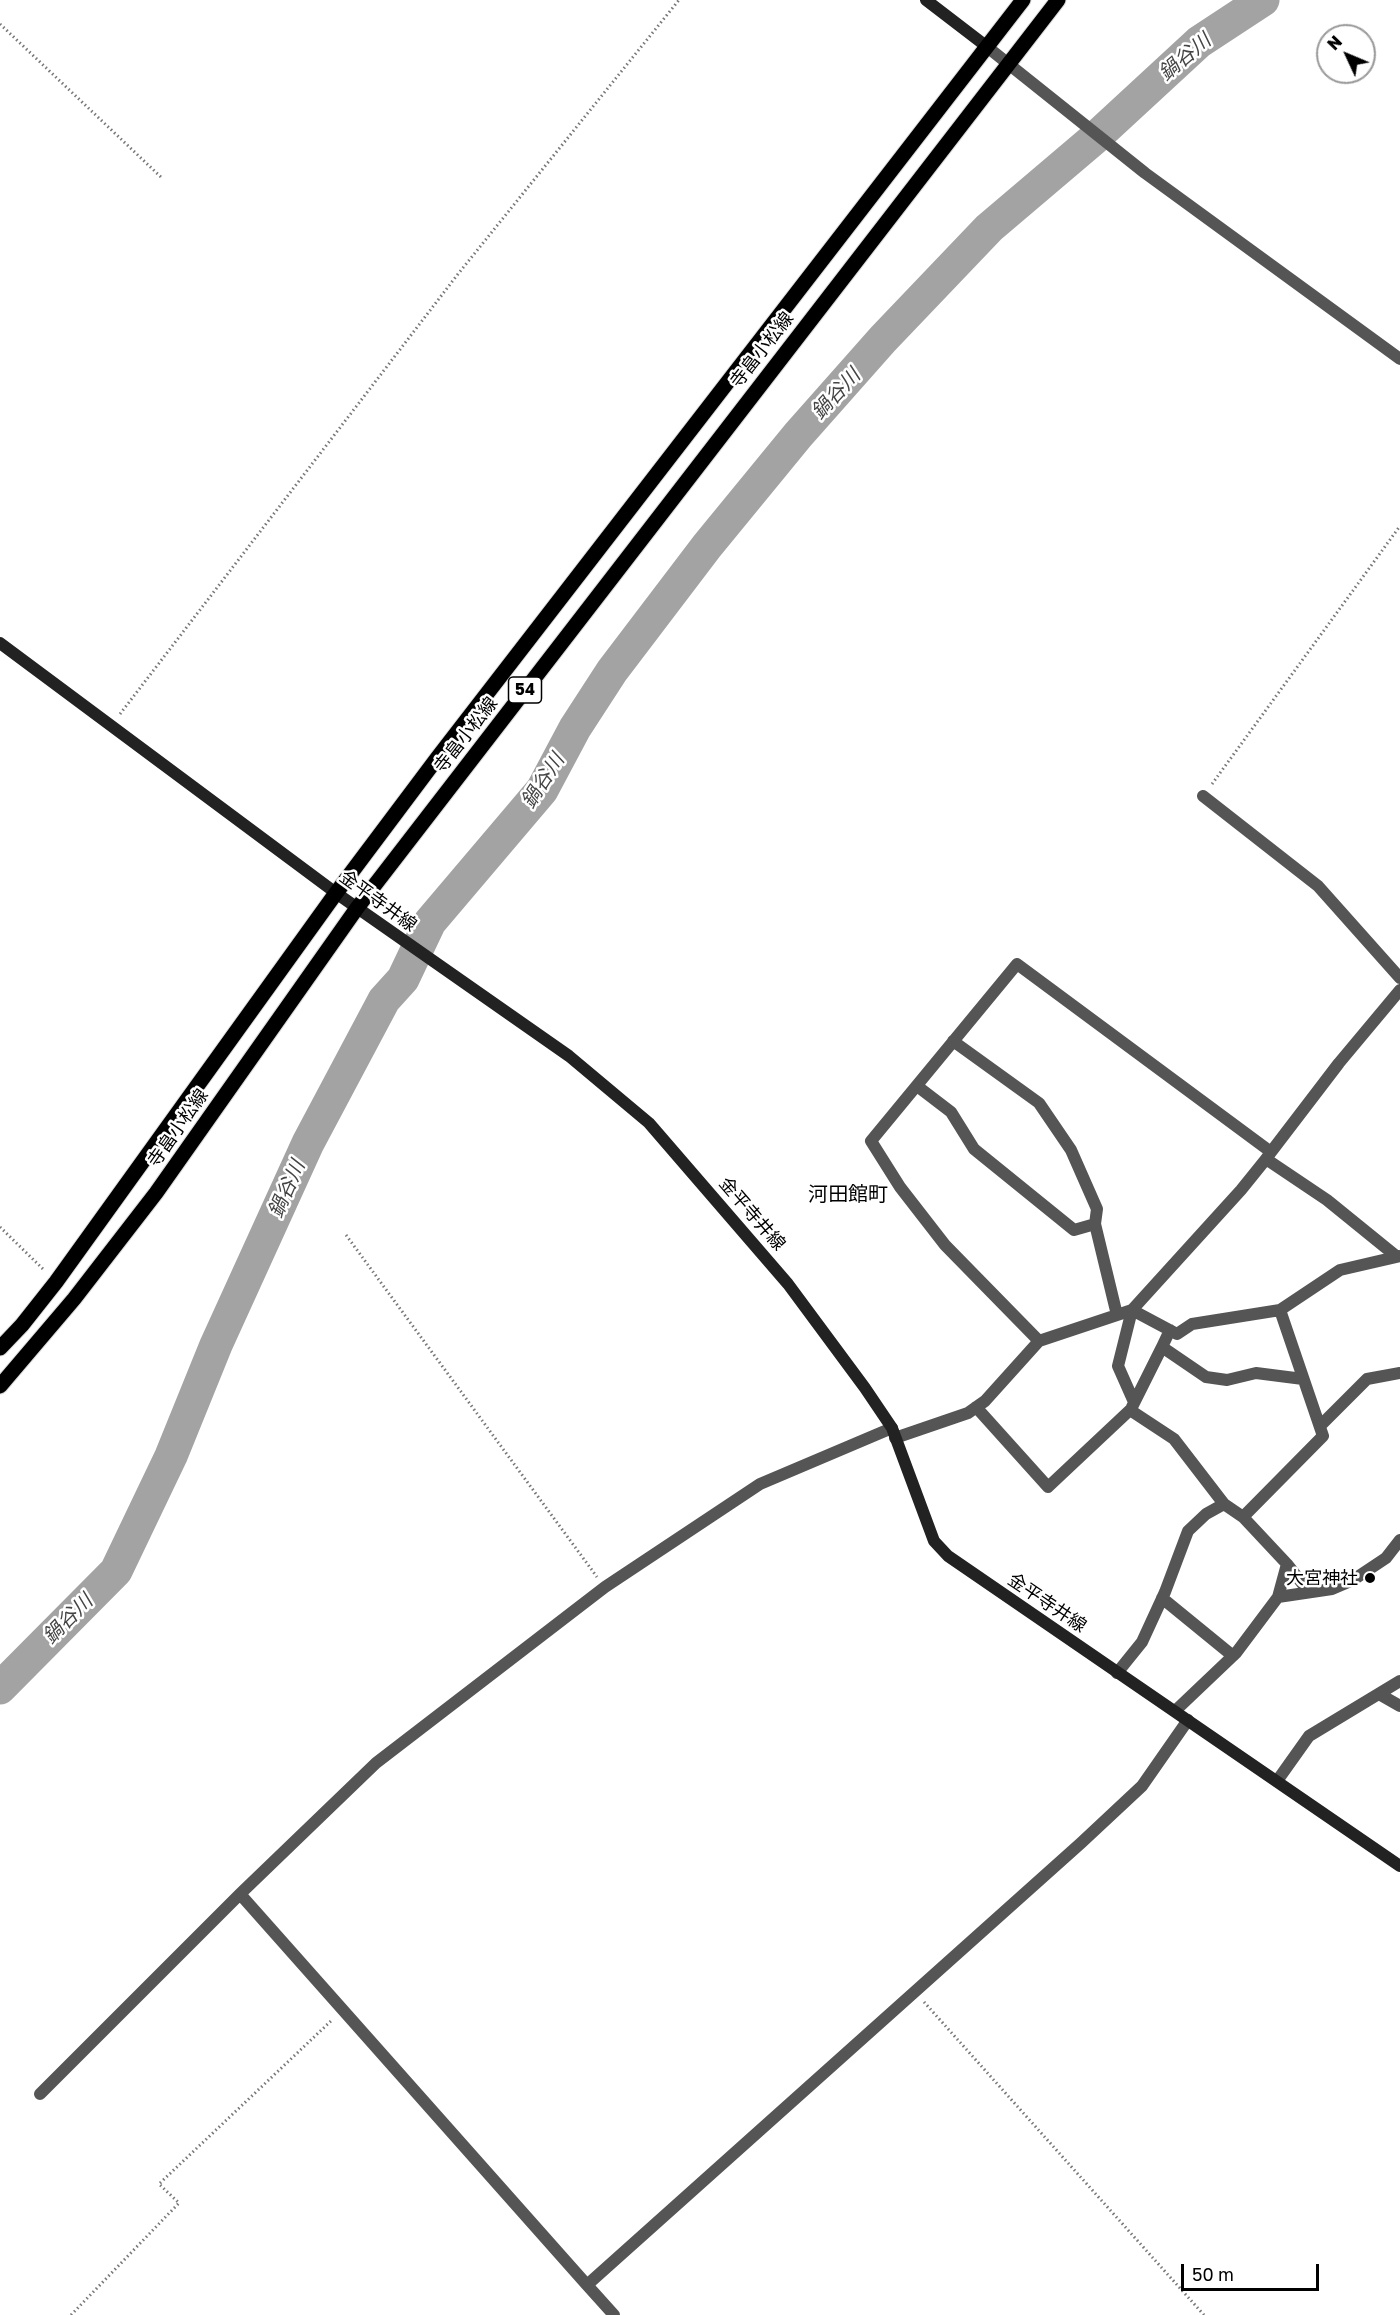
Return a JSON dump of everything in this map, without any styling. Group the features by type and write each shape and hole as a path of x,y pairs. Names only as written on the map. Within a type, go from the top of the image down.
{"main road":[{"path":"926,0 986,46"},
{"name":"寺畠小松線","path":"0,1348 22,1325 56,1282 336,893 438,757 1023,0"},
{"name":"寺畠小松線","path":"0,1386 74,1299 156,1193 357,908 1058,0"},
{"name":"金平寺井線","path":"0,643 336,893 569,1056 650,1123 788,1284 893,1433 934,1541 948,1556 1400,1866"}],"street":[{"path":"986,46 1145,173 1400,359"},
{"path":"1203,796 1318,886 1400,978"},
{"path":"1040,1341 945,1245 900,1187 871,1141 1017,964 1398,1256"},
{"path":"1310,1592 1243,1517 1224,1504 1174,1439 1132,1406 1118,1366 1132,1310 1241,1190 1339,1063 1400,990"},
{"path":"953,1041 1039,1103 1071,1150 1096,1209 1095,1224 1117,1315"},
{"path":"917,1086 951,1112 974,1149 1074,1230 1095,1224"},
{"path":"40,2094 240,1894 376,1763 604,1587 760,1484 893,1433 968,1413 985,1401 1040,1341 1132,1310 1177,1334 1192,1324 1280,1310 1340,1270 1398,1256"},
{"path":"1243,1517 1323,1436 1280,1310"},
{"path":"976,1407 1048,1487 1132,1406 1170,1330"},
{"path":"1162,1347 1206,1377 1227,1380 1256,1373 1303,1379"},
{"path":"1320,1426 1367,1379 1400,1373"},
{"path":"1117,1673 1142,1642 1188,1531 1206,1514 1224,1504"},
{"path":"1278,1596 1332,1589 1353,1580 1386,1558 1400,1540"},
{"path":"1175,1711 1233,1656 1278,1596 1287,1564"},
{"path":"1162,1598 1233,1656"},
{"path":"1277,1781 1309,1736 1400,1681"},
{"path":"1379,1694 1400,1706"},
{"path":"587,2285 1142,1786 1188,1720"},
{"path":"240,1894 614,2315"}],"path":[{"path":"111,726 458,274 679,0"},
{"path":"0,24 163,179"},
{"path":"1203,796 1400,526"},
{"path":"0,1227 56,1282"},
{"path":"346,1235 604,1587"},
{"path":"915,1992 1204,2315"},
{"path":"71,2315 178,2203 159,2184 343,2010"}],"waterway":[{"name":"鍋谷川","path":"0,1688 116,1571 171,1456 216,1345 308,1143 384,1000 403,979 430,922 542,790 575,728 612,671 707,546 798,435 883,339 989,228 1095,138 1199,42 1263,0"}],"place":[{"name":"大宮神社","path":"1370,1578"}],"district":[{"name":"河田館町","path":"848,1195"}]}
